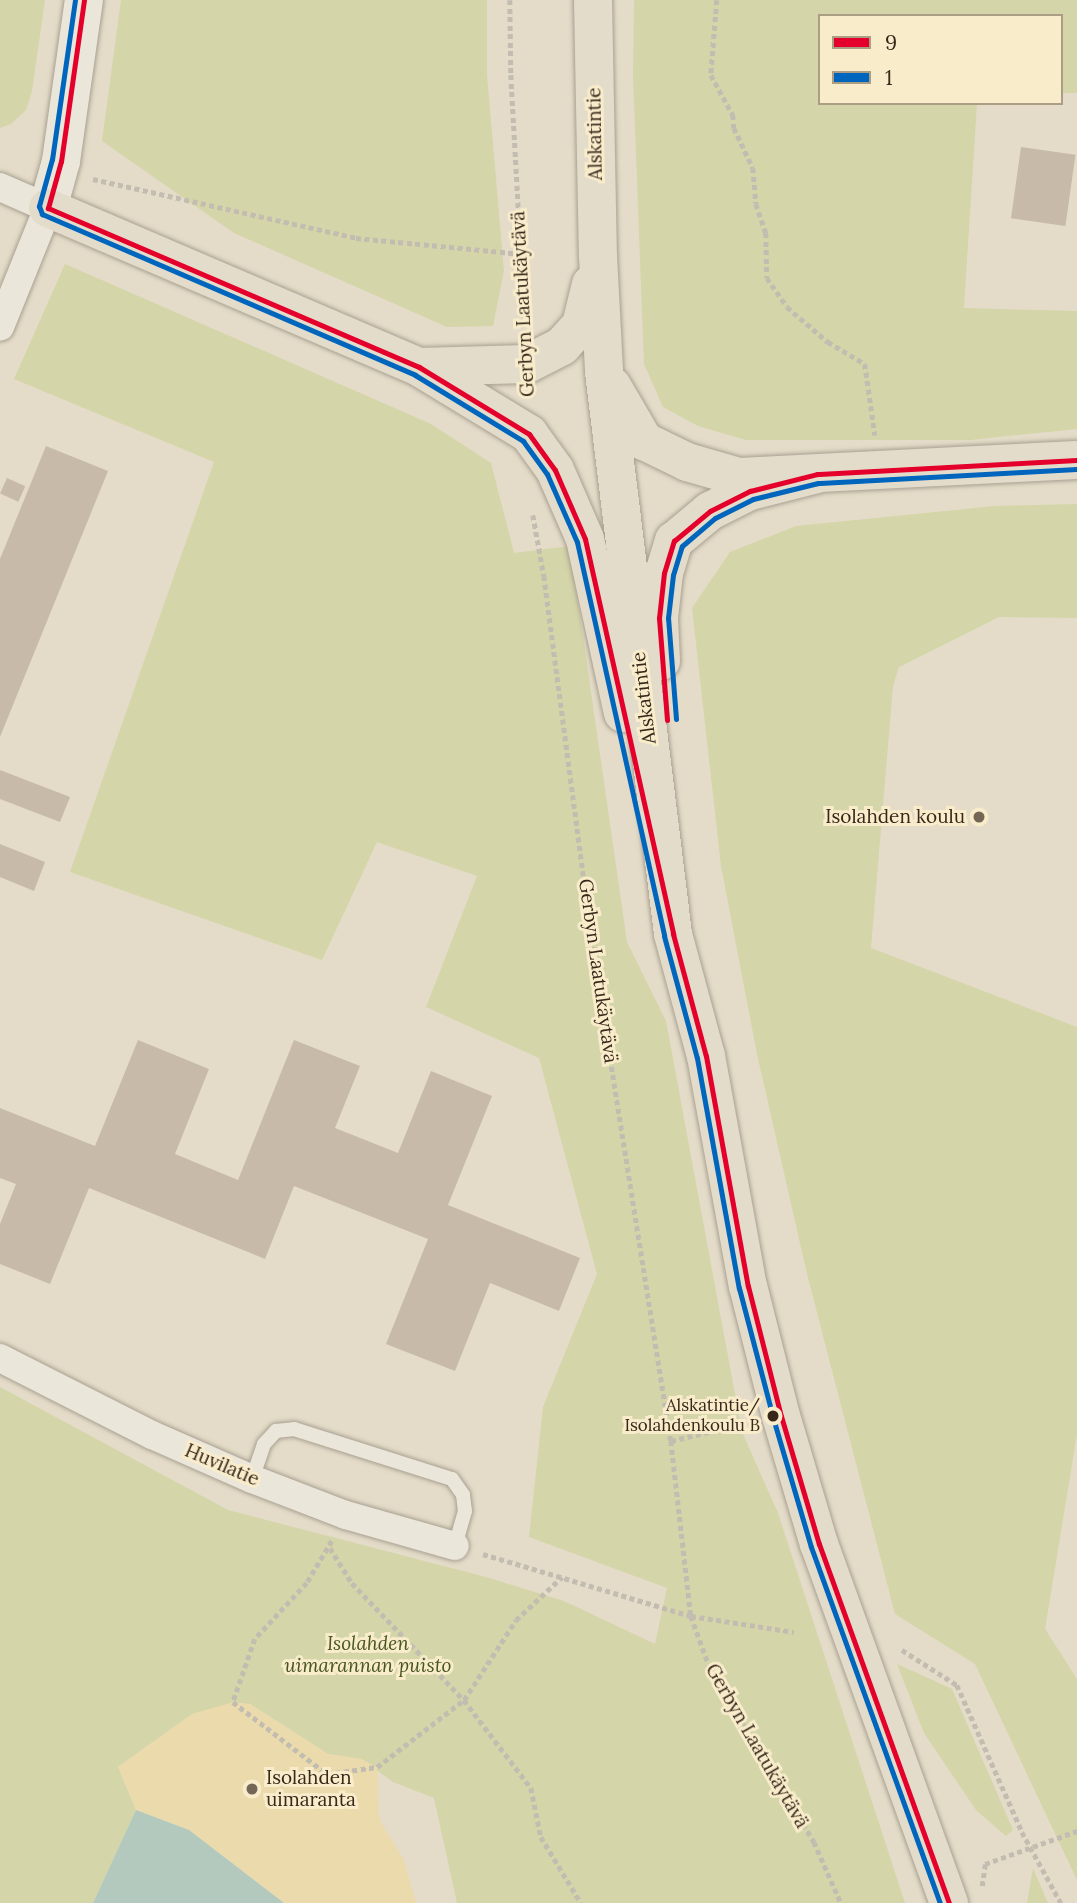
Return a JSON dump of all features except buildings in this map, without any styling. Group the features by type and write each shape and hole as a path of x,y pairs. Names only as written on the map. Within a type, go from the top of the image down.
{"main road":[{"name":"Alskatintie","path":"593,0 598,256 604,372 673,934 706,1056 748,1286 781,1416 823,1556 966,1895"},
{"path":"48,208 419,367 529,434 555,470 584,539 673,934"},
{"path":"419,367 527,364 562,345 581,325 598,256"},
{"path":"604,372 644,441 687,462 739,477 1077,460"},
{"path":"706,1056 687,870 662,674 659,618 664,573 674,541 710,511 750,491 817,474"}],"street":[{"path":"0,327 48,208 61,161 84,0"},
{"path":"0,187 48,208"},
{"name":"Huvilatie","path":"0,1358 152,1435 252,1479 346,1515 455,1546"}],"lane":[{"path":"252,1479 264,1444 276,1431 294,1429 452,1479 463,1494 465,1511 455,1546"}],"path":[{"name":"Gerbyn Laatukäytävä","path":"510,0 510,75 527,364"},
{"path":"717,0 711,75 733,115 734,128 753,168 756,204 766,233 767,278 787,307 828,342 865,364 877,446 886,469"},
{"path":"61,161 90,178 356,238 522,254"},
{"name":"Gerbyn Laatukäytävä","path":"533,512 593,949 671,1441 691,1616 711,1671 814,1842 841,1903"},
{"path":"671,1441 752,1422"},
{"path":"455,1546 691,1616 794,1632"},
{"path":"562,1577 516,1620 464,1700 377,1767 327,1774 233,1703 255,1639 307,1583 330,1548 352,1583 464,1700 531,1788 541,1837 582,1903"},
{"path":"902,1650 957,1685 1031,1849 1061,1903"},
{"path":"966,1895 985,1864 1077,1831"}],"green space":[{"path":"0,0 45,0 32,91 26,110 11,124 0,128"},
{"path":"121,0 487,0 487,75 504,271 493,326 447,327 234,233 102,141"},
{"path":"634,0 1077,0 1077,93 1063,93 1063,14 818,14 818,105 977,105 964,308 1077,311 1077,429 970,440 746,440 698,426 663,407 644,364 633,77"},
{"name":"Isolahden uimarannan puisto","path":"65,264 431,424 491,463 514,553 570,546 627,942 666,1021 742,1432 778,1513 905,1903 457,1903 434,1798 393,1782 361,1759 328,1754 250,1704 192,1714 118,1767 136,1810 93,1903 0,1903 0,1387 228,1510 486,1577 564,1601 655,1644 667,1588 529,1537 543,1407 597,1274 539,1058 426,1007 477,876 377,842 322,960 70,872 214,462 14,379"},
{"path":"1077,504 1077,618 999,617 899,667 893,686 871,948 1077,1027 1077,1434 1045,1629 1077,1679 1077,1880 975,1664 895,1614 807,1274 757,1054 721,866 692,608 730,552 796,526 995,506"},
{"path":"897,1664 952,1689 1013,1830 1006,1836 976,1810 924,1733"},
{"path":"1033,1868 1048,1903 1027,1903"}],"sand":[{"name":"Isolahden uimaranta","path":"233,1702 250,1704 328,1754 361,1759 377,1767 379,1819 404,1860 416,1903 284,1903 189,1830 136,1810 118,1767 192,1714"}],"shaded area":[{"path":"136,1810 189,1830 284,1903 93,1903"}],"transit line":[{"name":"1","path":"75,0 52,159 39,206 42,214 415,375 523,441 547,474 577,542 664,936 697,1058 739,1288 773,1418 811,1547 940,1903"},
{"name":"9","path":"84,0 61,161 48,208 419,367 529,434 555,470 585,539 673,934 706,1056 748,1286 781,1416 819,1544 949,1903"},
{"name":"9","path":"667,720 659,618 664,573 674,541 710,511 750,491 817,474 1077,460"},
{"name":"1","path":"676,719 668,618 673,575 682,546 715,518 753,499 818,483 1077,469"}],"place":[{"name":"Isolahden koulu","path":"979,817"},
{"name":"Alskatintie/ Isolahdenkoulu B","path":"773,1416"},
{"name":"Isolahden uimaranta","path":"252,1789"}]}
